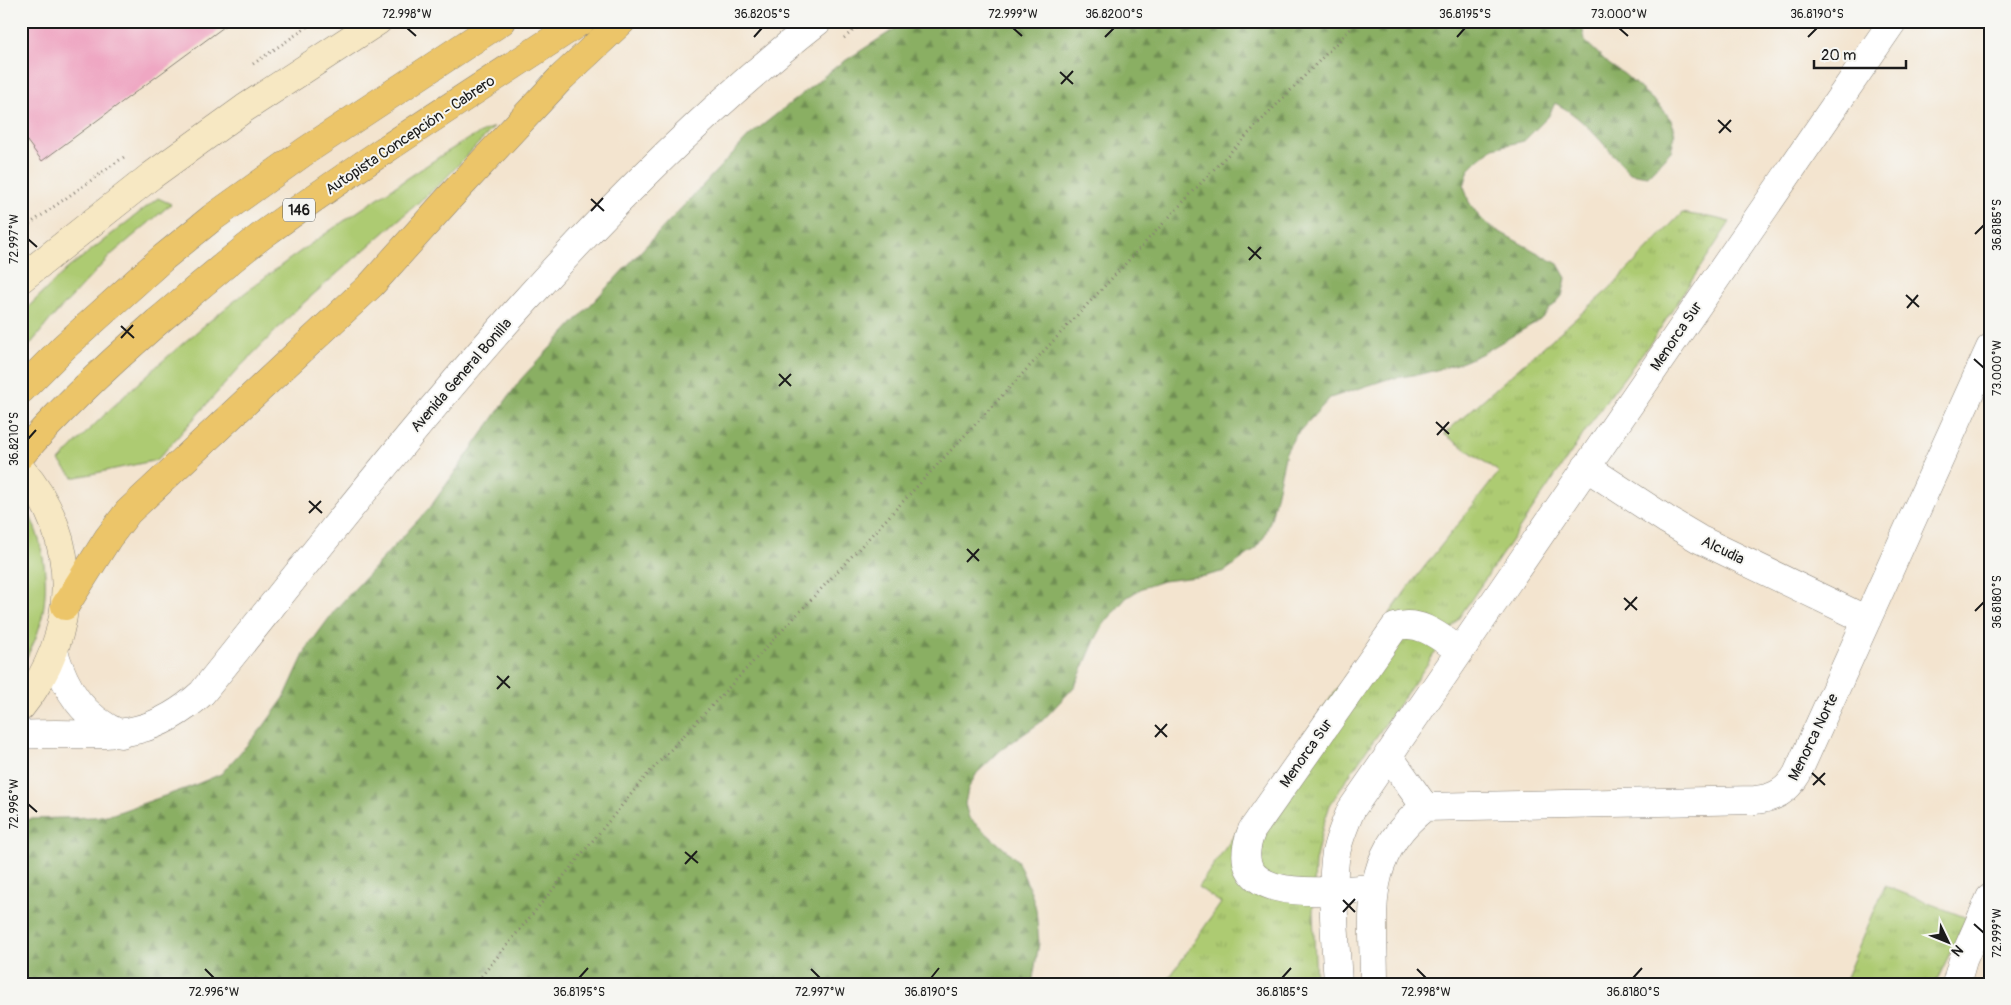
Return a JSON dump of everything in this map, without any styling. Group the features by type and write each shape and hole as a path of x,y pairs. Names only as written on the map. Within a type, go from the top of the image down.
{"highway":[{"path":"21,390 64,347 157,263 212,218 307,150 502,21"},
{"name":"Autopista Concepción - Cabrero","path":"21,455 42,430 94,379 212,275 325,191 581,21"},
{"path":"65,606 108,538 128,512 371,285 464,181 560,79 622,21"}],"main road":[{"path":"21,279 166,164 245,108 378,21"},
{"path":"21,469 44,502 56,527 63,553 65,570 65,606 61,630 54,652 44,673 21,706"}],"street":[{"name":"Avenida General Bonilla","path":"21,735 121,734 143,730 164,722 184,710 202,693 386,464 520,308 636,185 748,81 818,21"},
{"name":"Menorca Sur","path":"1338,984 1334,890 1336,854 1342,830 1363,790 1894,21"},
{"name":"Menorca Norte","path":"1425,808 1755,800 1774,797 1791,784 1990,348"},
{"name":"Alcudia","path":"1586,467 1699,539 1867,620"},
{"name":"Menorca Sur","path":"1374,888 1281,890 1268,885 1258,879 1249,867 1245,856 1252,830 1395,627 1415,624 1434,633 1460,651"},
{"path":"54,652 65,682 86,712 96,721 121,734"},
{"path":"1374,984 1374,888 1381,862 1392,841 1407,823 1425,808 1388,755"},
{"path":"1956,984 1963,960 1990,898"}],"path":[{"path":"837,43 865,21"},
{"path":"475,984 646,776 1216,167 1358,21"}],"green space":[{"path":"907,21 1581,21 1585,41 1610,65 1624,74 1661,107 1671,120 1675,135 1671,151 1647,176 1630,173 1577,117 1555,103 1548,117 1524,141 1493,148 1480,158 1469,169 1464,186 1469,202 1489,226 1558,264 1566,278 1562,296 1540,320 1481,354 1463,362 1426,373 1388,379 1330,398 1295,436 1286,452 1271,519 1264,537 1254,550 1225,571 1205,576 1163,581 1142,588 1126,598 1104,624 1075,686 1041,722 1001,750 977,773 968,789 965,804 969,818 1017,860 1036,909 1039,943 1032,984 21,984 21,823 30,819 94,817 113,814 221,774 263,727 284,698 307,648 335,610 431,506 521,379 749,136 837,66"},
{"path":"494,127 443,181 299,307 240,367 157,460 77,477 73,477 59,461 133,387 268,275 332,229 442,155 468,139"},
{"path":"158,198 171,204 112,254 50,320 21,356 21,314 67,269"},
{"path":"1682,213 1730,222 1654,338 1604,404 1330,805 1315,862 1313,912 1316,984 1165,984 1221,903 1198,887 1407,589 1499,472 1444,434 1608,290"},
{"path":"21,500 37,532 42,550 45,586 41,623 35,640 21,667"},
{"path":"1885,886 1967,918 1935,984 1843,984"}],"building":[{"path":"21,21 232,21 42,161 21,133"}]}
